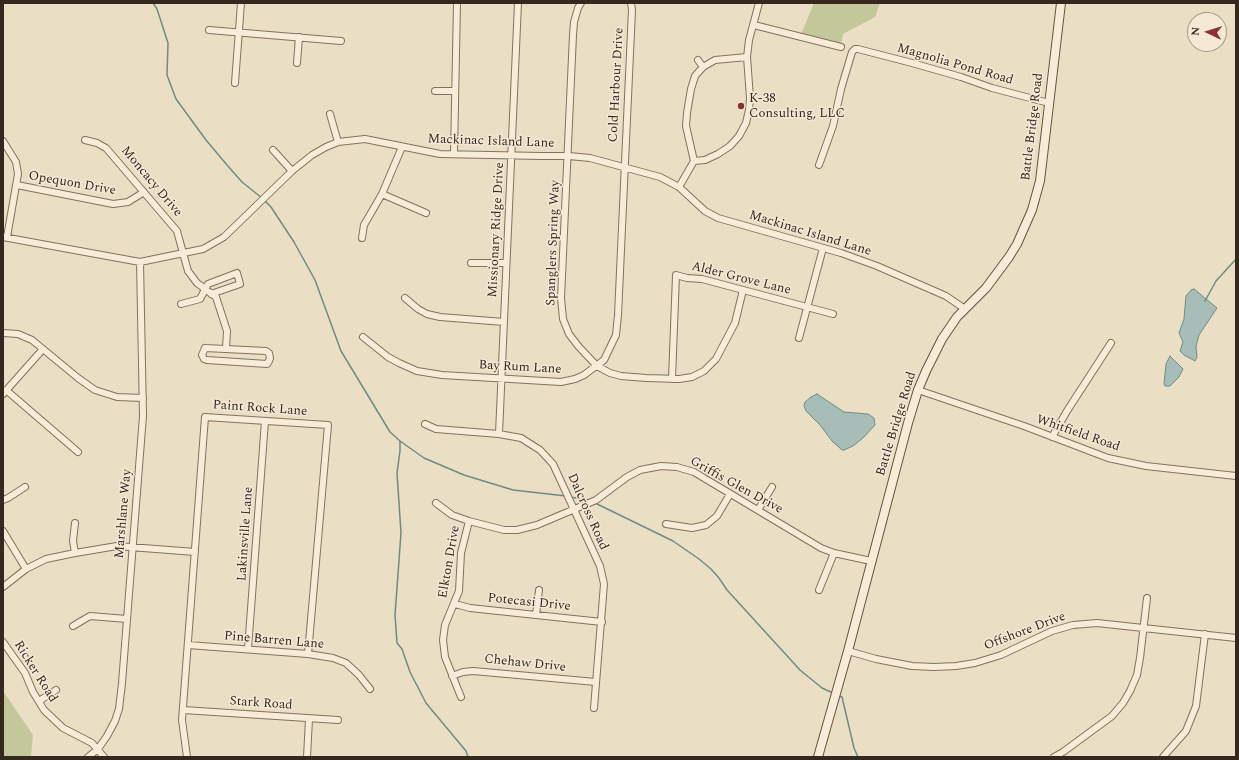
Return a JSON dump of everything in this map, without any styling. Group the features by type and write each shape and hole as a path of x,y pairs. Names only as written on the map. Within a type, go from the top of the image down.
{"street":[{"path":"235,83 241,3"},
{"path":"454,154 458,3"},
{"name":"Missionary Ridge Drive","path":"498,434 502,379 518,3"},
{"name":"Spanglers Spring Way","path":"581,3 574,22 569,156 561,298 562,312 566,326 573,340 597,366 610,373 621,376 672,379 685,379 692,377 704,371 716,359 734,324 743,290"},
{"name":"Cold Harbour Drive","path":"624,167 632,10 631,3"},
{"path":"694,161 705,160 730,146 739,136 746,123 750,98 747,57 759,3"},
{"name":"Battle Bridge Road","path":"818,757 918,390 942,339 952,324 986,288 1017,244 1027,223 1036,198 1040,181 1061,3"},
{"path":"754,25 841,47"},
{"path":"209,30 341,41"},
{"path":"298,63 299,38"},
{"name":"Magnolia Pond Road","path":"819,165 833,126 841,89 854,49 919,65 992,88 1049,103"},
{"path":"679,187 694,161 686,126 686,113 691,89 696,76 703,67 715,60 747,57"},
{"path":"698,60 703,67"},
{"path":"434,91 455,92"},
{"path":"330,114 338,142"},
{"name":"Mackinac Island Lane","path":"5,237 140,262 183,254 209,246 224,237 312,155 338,142 365,139 432,153 569,156 590,158 660,177 679,187 705,211 718,218 841,253 877,266 946,296 965,309"},
{"name":"Moncacy Drive","path":"85,140 106,148 177,231 188,271 192,278 211,294"},
{"path":"3,141 16,162 18,174 17,185 5,237"},
{"path":"362,238 364,225 382,194 402,146"},
{"path":"273,150 292,172"},
{"name":"Bay Rum Lane","path":"363,337 388,356 417,371 442,375 561,382 575,379 584,375 604,360 616,336 624,167"},
{"name":"Opequon Drive","path":"17,185 113,204 128,202 144,192"},
{"path":"382,194 426,213"},
{"path":"799,338 823,248"},
{"name":"Marshlane Way","path":"88,757 98,749 107,736 115,721 119,709 144,416 140,262"},
{"path":"471,262 506,263"},
{"path":"181,304 200,299 208,284 237,273 240,284 211,294"},
{"name":"Alder Grove Lane","path":"672,379 676,275 687,278 702,279 833,314"},
{"path":"211,294 216,297 224,319 227,331 226,349"},
{"path":"405,298 418,309 428,314 440,317 504,322"},
{"path":"3,332 18,334 32,340 94,390 117,397 143,398"},
{"path":"1052,437 1111,343"},
{"path":"205,348 226,349 266,352 269,353 269,361 267,364 204,359 203,351 205,348"},
{"path":"43,349 5,392 78,452"},
{"name":"Whitfield Road","path":"918,390 1024,426 1108,458 1146,466 1236,476"},
{"name":"Paint Rock Lane","path":"188,757 182,720 205,417 328,425 308,654"},
{"name":"Lakinsville Lane","path":"248,649 265,421"},
{"name":"Dalcross Road","path":"425,424 441,430 498,434 512,436 527,441 537,447 547,457 557,472 600,566 603,578 604,593 602,622 594,708"},
{"name":"Griffis Glen Drive","path":"436,503 452,515 469,521 504,530 517,530 537,525 603,496 633,473 646,468 662,466 677,467 694,472 816,545 834,553 871,560"},
{"path":"3,500 25,487"},
{"path":"758,510 772,487"},
{"path":"666,524 692,528 706,525 717,516 730,494"},
{"name":"Elkton Drive","path":"461,697 445,657 443,640 445,626 454,604 460,583 462,543 469,521"},
{"path":"75,523 73,541 75,553"},
{"path":"3,531 26,569"},
{"path":"3,587 26,569 46,558 117,546 195,552"},
{"path":"819,590 834,553"},
{"path":"536,615 539,590"},
{"path":"1054,757 1107,720 1123,703 1130,691 1137,675 1140,658 1146,598"},
{"name":"Potecasi Drive","path":"454,604 470,608 602,622"},
{"path":"73,626 90,616 127,619"},
{"name":"Offshore Drive","path":"848,651 876,659 912,666 956,666 975,663 1001,655 1052,631 1073,625 1097,623 1236,638"},
{"path":"1163,757 1186,731 1196,706 1205,634"},
{"name":"Ricker Road","path":"3,642 25,673 44,710 63,728 92,743 104,757"},
{"name":"Pine Barren Lane","path":"188,645 308,654 333,658 346,663 360,675 370,689"},
{"name":"Chehaw Drive","path":"452,676 473,671 596,682"},
{"path":"39,701 56,690"},
{"name":"Stark Road","path":"183,710 338,720"},
{"path":"307,757 309,719"}],"green space":[{"path":"814,3 880,3 875,17 843,34 841,45 800,37"},
{"path":"3,691 33,735 31,757 3,757"}],"water":[{"path":"1194,289 1217,308 1199,335 1196,346 1197,357 1195,361 1180,351 1183,342 1179,333 1184,319 1186,296 1191,290"},
{"path":"1170,356 1183,369 1179,377 1170,386 1165,386 1166,364"},
{"path":"817,394 844,412 868,414 874,418 875,425 853,446 842,450 832,441 820,425 806,411 804,406 805,402"}],"waterway":[{"path":"153,3 157,9 168,43 167,75 176,99 206,140 227,165 242,182 262,198"},
{"path":"264,200 271,207 294,242 315,280 341,351 390,432 424,458 464,475 513,490 566,496"},
{"path":"1205,301 1216,281 1236,259"},
{"path":"400,442 397,473 401,533 395,615 397,643 402,649 410,672 426,703 466,751 468,757"},
{"path":"570,497 588,500"},
{"path":"595,503 673,541 699,559 711,569 727,590 800,670 822,688 833,693"},
{"path":"839,696 842,697 854,748 858,757"}],"place":[{"name":"K-38 Consulting, LLC","path":"741,106"}]}
